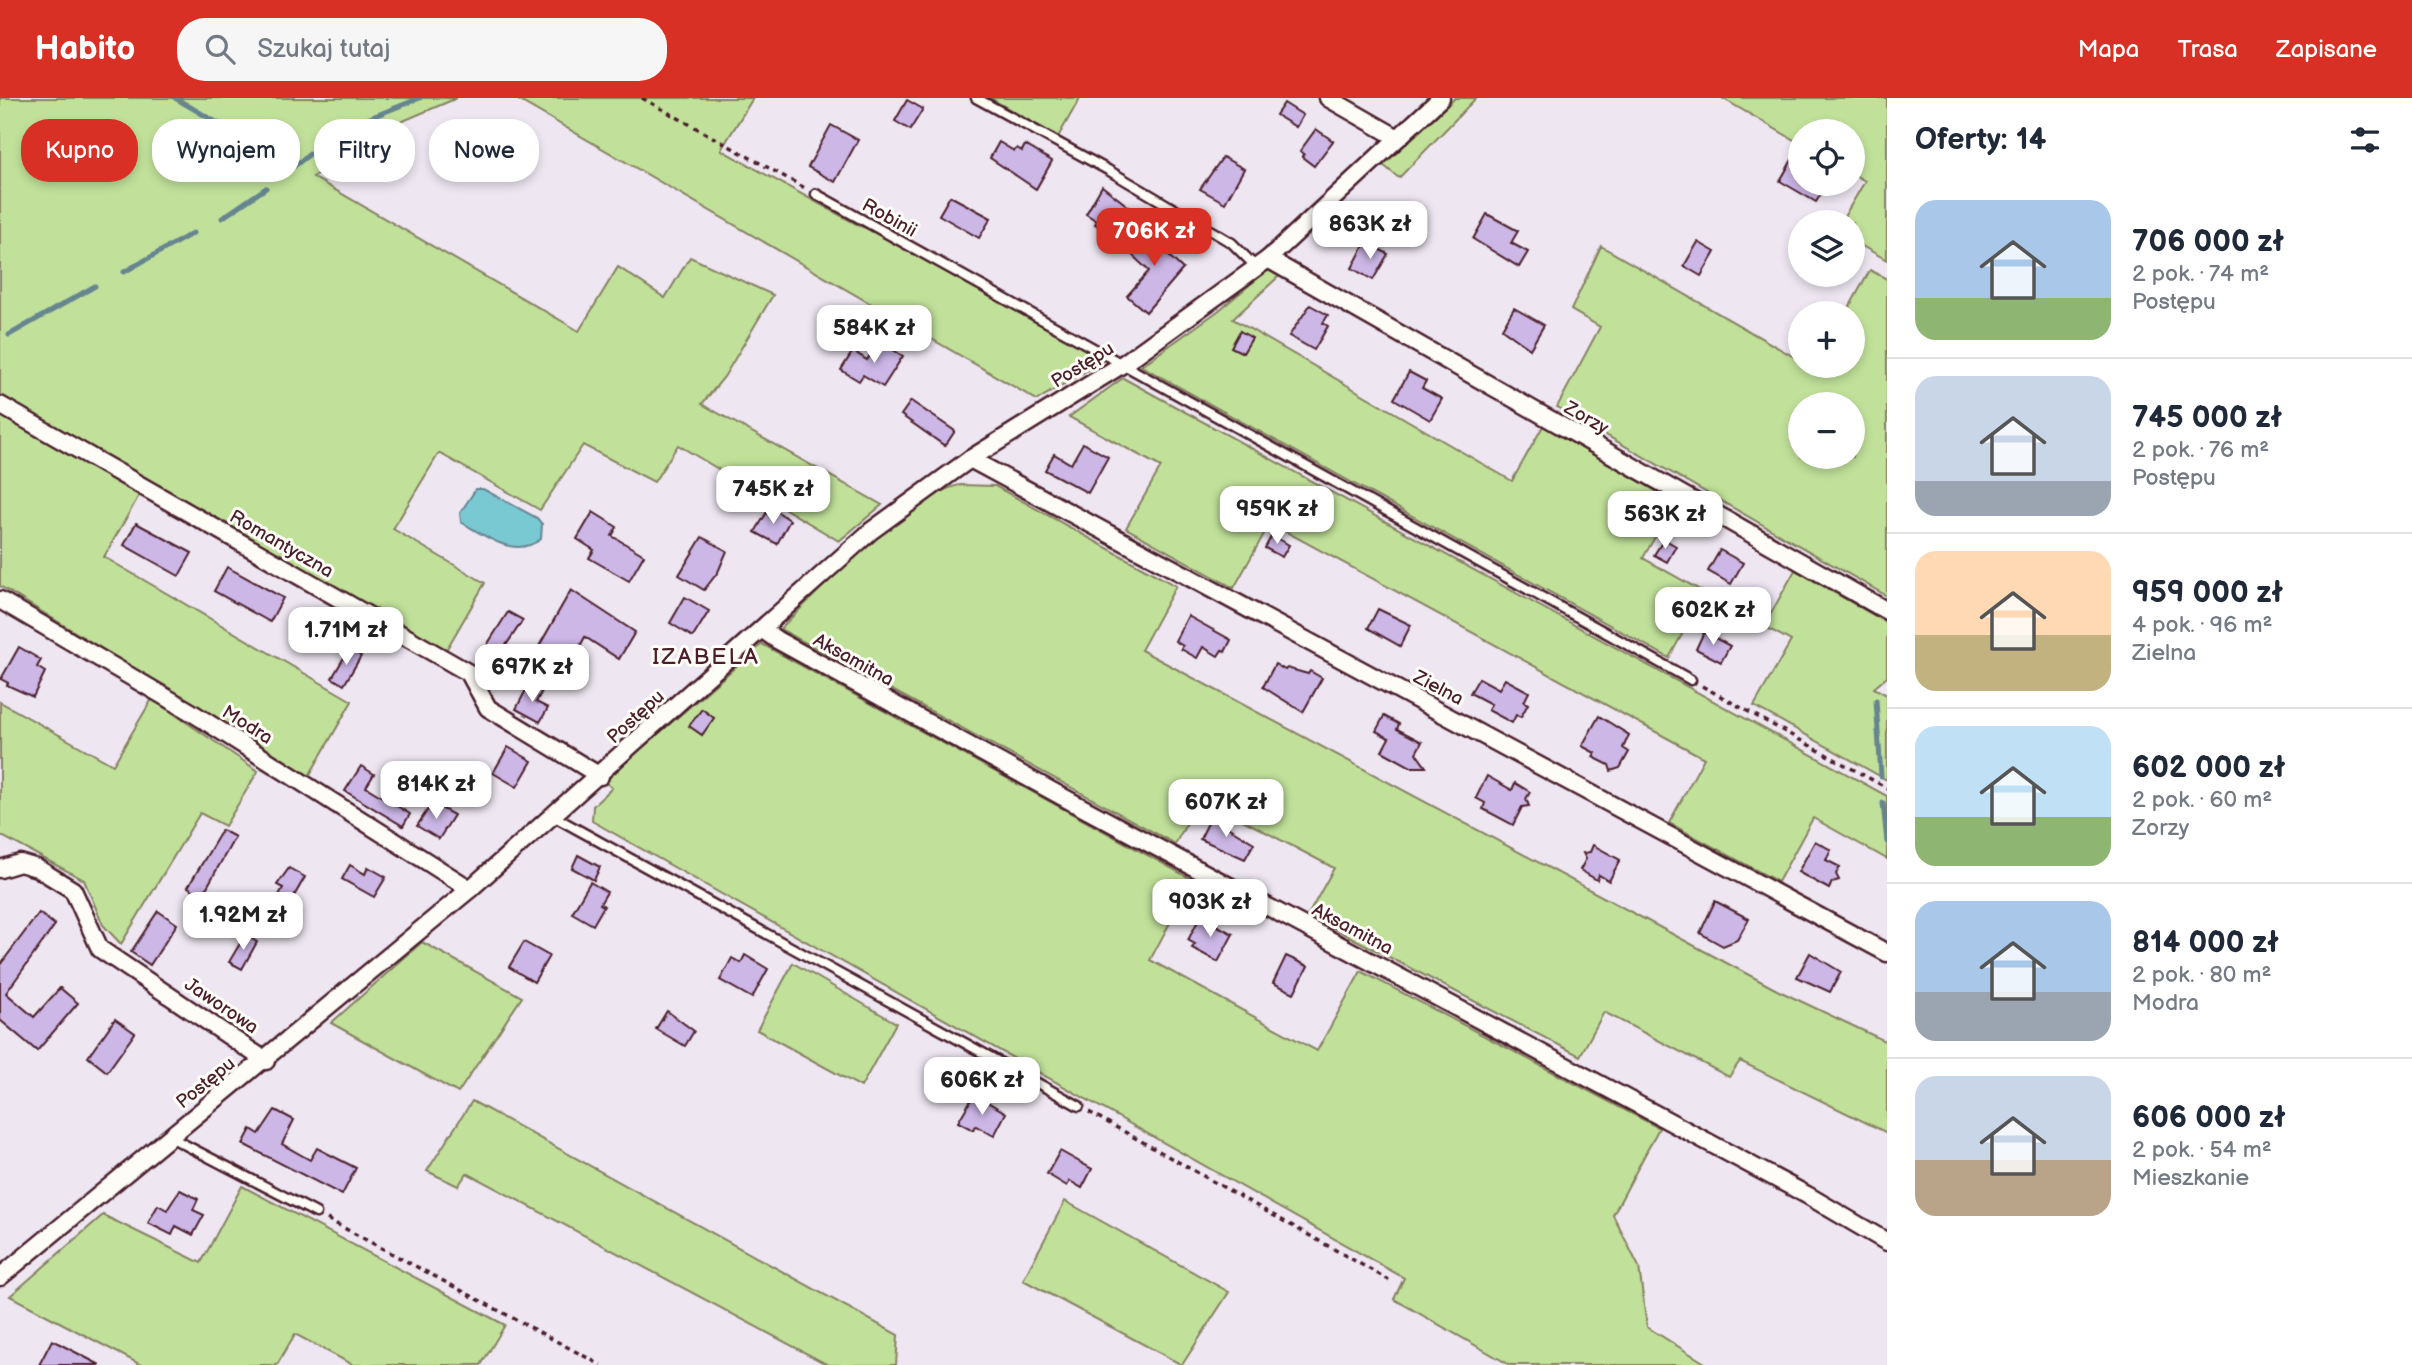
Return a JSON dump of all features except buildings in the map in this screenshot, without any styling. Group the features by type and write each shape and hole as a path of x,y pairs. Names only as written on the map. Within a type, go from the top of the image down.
{"street":[{"path":"1328,98 1398,138"},
{"name":"Postępu","path":"0,1277 265,1061 470,889 600,776 871,531 970,459 1123,364 1262,263 1441,98"},
{"name":"Zorzy","path":"1262,263 1887,611"},
{"name":"Romantyczna","path":"0,405 469,673 488,708 600,776"},
{"name":"Zielna","path":"970,459 1887,953"},
{"name":"Modra","path":"0,600 191,712 470,889"},
{"name":"Aksamitna","path":"763,629 777,640 1072,802 1807,1195 1887,1242"},
{"name":"Jaworowa","path":"0,869 20,863 37,868 73,890 100,948 265,1061"}],"lane":[{"path":"976,98 1108,170 1262,263"},
{"name":"Robinii","path":"817,194 1691,680"},
{"path":"553,816 1079,1106"},
{"path":"170,1137 316,1213"}],"path":[{"path":"642,98 817,194"},
{"path":"1691,680 1887,788"},
{"path":"1079,1106 1389,1280"},
{"path":"316,1213 601,1365"}],"green space":[{"path":"0,98 457,98 408,119 314,119 314,182 322,182 579,331 618,267 665,298 690,257 773,295 724,377 702,404 882,505 839,541 678,445 654,482 583,445 540,510 439,453 393,529 485,583 445,652 0,396"},
{"path":"515,98 753,98 721,150 860,226 879,232 1104,360 1037,400"},
{"path":"990,98 1080,98 1058,137"},
{"path":"1455,98 1476,98 1399,178 1383,165"},
{"path":"1722,98 1887,98 1887,260 1865,248 1865,210 1848,210 1856,196 1865,196 1865,119 1788,119 1788,136"},
{"path":"1601,246 1788,354 1788,378 1865,378 1865,301 1853,301 1861,287 1865,287 1865,279 1870,270 1887,279 1887,596 1557,407 1600,327 1571,310"},
{"path":"1269,269 1279,276 1233,319 1512,481 1543,426 1675,502 1643,558 1705,593 1669,658 1141,366 1218,311"},
{"path":"1123,378 1887,796 1887,859 1813,818 1778,882 1669,823 1704,758 1270,523 1234,588 1126,528 1161,467 1069,417"},
{"path":"0,412 141,492 104,557 352,701 309,776 0,586"},
{"path":"960,485 995,486 1176,586 1141,650 1777,990 1887,1042 1887,1133 1740,1061 1729,1077 1604,1012 1580,1056 1308,915 1334,868 1201,798 1175,844 780,629 866,546 892,525 940,492"},
{"path":"1795,570 1887,623 1887,677 1874,688 1887,695 1887,780 1754,706 1791,641 1764,626"},
{"path":"762,644 1193,880 1150,960 1317,1051 1361,971 1659,1128 1613,1215 1639,1267 1647,1327 1708,1365 1510,1365 1394,1299 1404,1278 592,821 593,806 612,788 604,781"},
{"path":"152,699 258,771 225,826 200,813 121,944 103,925 84,880 0,835 0,702 113,765"},
{"path":"422,942 522,997 458,1093 331,1023"},
{"path":"793,963 896,1023 861,1087 757,1030"},
{"path":"472,1101 898,1335 896,1365 828,1365 467,1173 458,1186 427,1171"},
{"path":"242,1186 505,1325 481,1365 353,1365 295,1334 277,1365 141,1365 10,1296 103,1215 201,1263"},
{"path":"1065,1201 1229,1292 1182,1365 1023,1280"}],"water":[{"path":"476,489 483,489 537,518 542,524 541,539 521,547 501,544 461,522 460,513"}],"waterway":[{"path":"175,98 211,119"},
{"path":"300,162 342,129 420,98"},
{"path":"222,218 266,188"},
{"path":"124,272 193,233"},
{"path":"9,335 95,286"},
{"path":"1876,700 1881,776"},
{"path":"1883,803 1887,842"}],"district":[{"name":"IZABELA","path":"706,656"}]}
